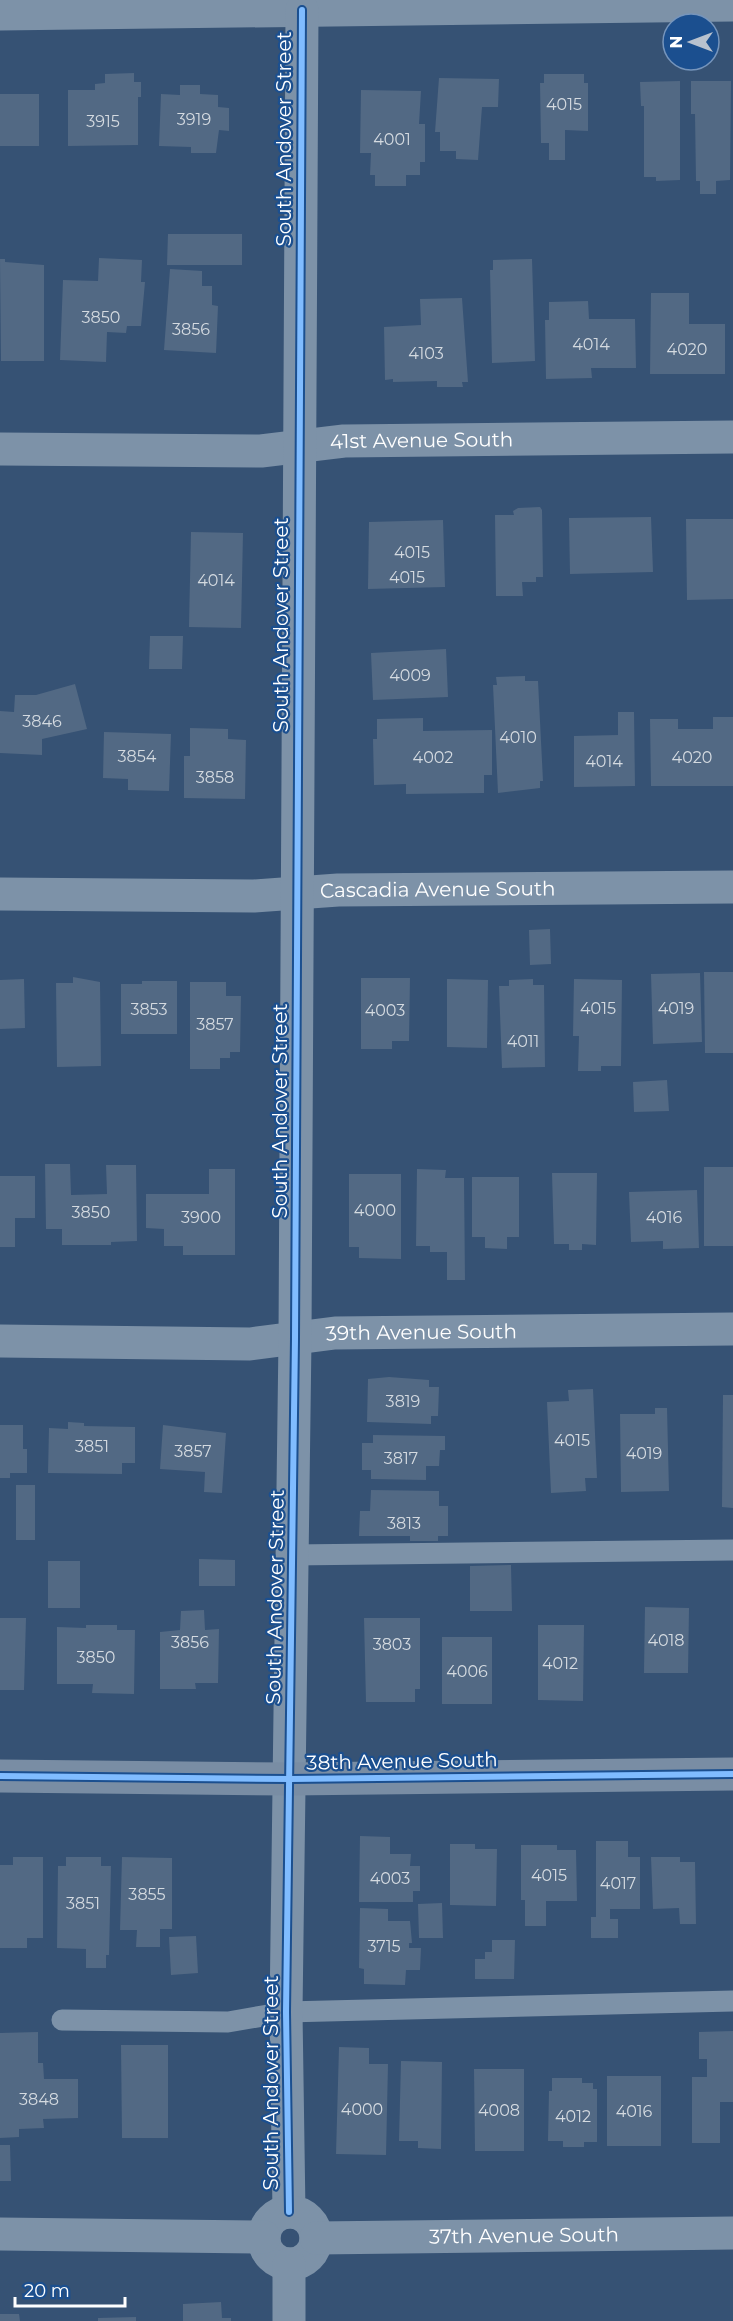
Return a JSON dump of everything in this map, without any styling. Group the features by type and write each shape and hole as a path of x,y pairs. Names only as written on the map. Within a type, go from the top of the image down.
{"street":[{"path":"0,14 302,10 486,3 733,5"},
{"name":"South Andover Street","path":"289,2212 286,2012 295,1338 302,10"},
{"name":"41st Avenue South","path":"0,449 261,451 344,441 733,437"},
{"name":"Cascadia Avenue South","path":"0,894 254,896 338,891 733,887"},
{"name":"39th Avenue South","path":"0,1341 250,1344 335,1333 733,1329"},
{"name":"38th Avenue South","path":"0,1776 290,1779 733,1774"},
{"path":"289,2212 308,2219 316,2238 313,2250 308,2256 302,2261 289,2264 271,2256 264,2237 268,2223 275,2217 289,2212"},
{"name":"37th Avenue South","path":"316,2238 733,2233"},
{"path":"0,2234 264,2237"},
{"path":"289,2264 289,2321"}],"lane":[{"path":"291,1555 733,1550"},
{"path":"62,2020 228,2022 286,2012 733,2001"}],"building":[{"path":"134,73 134,82 141,82 141,97 138,97 138,145 68,146 68,90 95,90 95,84 105,83 105,74"},
{"path":"544,74 584,74 584,83 588,83 588,131 565,130 565,160 549,160 549,143 541,143 540,83 544,83"},
{"path":"439,78 499,79 498,107 482,107 478,160 456,159 456,151 440,151 440,132 435,132"},
{"path":"680,81 680,180 656,181 656,177 644,177 644,106 641,106 640,82"},
{"path":"691,81 731,81 730,180 716,181 716,194 700,194 700,181 696,181 695,114 691,114"},
{"path":"180,85 200,85 200,94 218,95 218,107 229,108 229,131 219,130 216,153 191,153 191,147 159,146 161,94 180,95"},
{"path":"361,90 421,91 419,124 425,124 425,162 420,162 420,175 406,175 406,186 375,186 375,175 370,175 371,153 360,153"},
{"path":"0,94 39,94 39,146 0,146"},
{"path":"168,234 242,234 242,265 167,265"},
{"path":"99,258 142,260 141,282 145,282 141,326 127,326 126,333 107,332 106,362 60,360 63,280 98,281"},
{"path":"0,259 5,259 5,262 44,265 44,361 1,361"},
{"path":"532,259 535,361 492,363 490,270 493,270 493,260"},
{"path":"170,269 202,271 202,286 212,286 212,305 218,306 216,353 164,350"},
{"path":"651,293 689,293 689,324 725,324 725,374 650,374"},
{"path":"462,298 468,382 462,382 463,387 437,387 437,381 393,382 393,379 385,380 384,327 421,325 420,299"},
{"path":"588,301 589,319 635,319 636,368 591,368 592,378 546,379 545,320 549,320 549,302"},
{"path":"540,507 542,510 543,577 536,577 536,582 522,582 523,596 496,596 495,515 514,515 513,511 518,508"},
{"path":"651,517 653,572 570,574 569,518"},
{"path":"686,519 733,519 733,599 687,600"},
{"path":"443,520 445,587 368,589 369,522"},
{"path":"191,532 243,533 241,628 189,627"},
{"path":"150,636 183,636 182,669 149,669"},
{"path":"446,649 448,697 373,700 371,653"},
{"path":"525,676 525,681 538,681 543,781 540,781 540,788 498,793 493,685 497,685 496,677"},
{"path":"75,684 87,729 42,739 42,755 0,753 0,711 14,712 15,695 36,695"},
{"path":"618,712 634,712 635,786 574,787 574,736 618,735"},
{"path":"713,717 733,717 733,786 651,786 650,719 678,719 678,729 713,729"},
{"path":"423,718 423,731 492,730 492,775 484,775 484,793 406,794 406,784 374,785 373,739 377,739 377,719"},
{"path":"190,728 228,729 228,739 246,740 245,799 184,798 184,756 190,756"},
{"path":"104,732 171,734 169,791 128,790 128,779 103,778"},
{"path":"550,929 551,964 530,965 529,930"},
{"path":"704,972 733,972 733,1053 705,1053"},
{"path":"700,973 702,1042 653,1044 651,974"},
{"path":"73,977 100,982 101,1066 57,1067 56,983 73,983"},
{"path":"361,978 410,978 409,1041 392,1041 392,1049 361,1049"},
{"path":"24,979 25,1028 0,1029 0,980"},
{"path":"447,979 488,980 487,1048 447,1047"},
{"path":"533,979 533,985 544,985 545,1067 502,1068 499,986 509,986 509,980"},
{"path":"574,979 622,980 621,1066 601,1066 601,1071 578,1071 579,1036 573,1036"},
{"path":"142,981 177,981 177,1034 121,1034 121,984 142,984"},
{"path":"190,982 226,982 226,996 241,996 240,1052 230,1052 230,1058 220,1058 220,1069 190,1069"},
{"path":"667,1080 669,1111 634,1112 633,1082"},
{"path":"45,1164 70,1164 71,1195 107,1194 106,1165 136,1165 137,1241 111,1242 111,1245 62,1245 62,1229 46,1229"},
{"path":"704,1167 733,1167 733,1246 704,1246"},
{"path":"209,1169 235,1169 235,1255 183,1255 183,1246 164,1246 164,1229 146,1228 146,1194 209,1194"},
{"path":"417,1169 446,1170 445,1178 464,1178 465,1280 447,1280 447,1252 430,1252 430,1246 416,1246"},
{"path":"552,1173 597,1173 596,1245 582,1244 582,1250 569,1250 569,1244 554,1244"},
{"path":"349,1174 401,1174 401,1259 359,1258 359,1247 349,1247"},
{"path":"0,1176 35,1176 35,1218 15,1218 15,1247 0,1247"},
{"path":"472,1177 519,1177 519,1237 507,1237 507,1249 485,1248 485,1237 472,1237"},
{"path":"697,1190 699,1248 663,1249 663,1241 631,1242 629,1192"},
{"path":"389,1377 429,1380 429,1387 439,1387 438,1416 431,1416 431,1424 367,1422 368,1379"},
{"path":"593,1389 597,1478 585,1478 586,1491 551,1493 547,1402 569,1401 568,1390"},
{"path":"723,1395 733,1395 733,1508 722,1507"},
{"path":"655,1408 667,1408 669,1491 621,1492 620,1414 655,1414"},
{"path":"68,1422 84,1423 84,1426 135,1427 135,1463 122,1463 122,1474 48,1473 49,1428 68,1429"},
{"path":"0,1425 23,1425 23,1449 27,1449 27,1473 10,1473 10,1478 0,1478"},
{"path":"163,1425 226,1433 222,1493 204,1492 205,1472 160,1469"},
{"path":"373,1435 445,1436 445,1450 440,1450 439,1466 426,1466 426,1480 371,1479 371,1470 362,1470 362,1443 373,1443"},
{"path":"16,1485 35,1485 35,1540 16,1540"},
{"path":"371,1490 439,1491 439,1506 448,1506 448,1536 438,1536 438,1541 410,1541 410,1536 359,1536 360,1511 370,1511"},
{"path":"199,1559 235,1560 235,1586 199,1586"},
{"path":"48,1561 80,1561 80,1608 48,1608"},
{"path":"511,1565 512,1611 470,1611 470,1566"},
{"path":"645,1607 689,1608 688,1673 644,1673"},
{"path":"204,1610 205,1630 219,1629 218,1683 195,1683 196,1689 160,1689 160,1632 180,1630 181,1611"},
{"path":"0,1618 26,1618 24,1690 0,1690"},
{"path":"364,1618 420,1618 420,1689 415,1689 415,1702 366,1702"},
{"path":"86,1625 117,1625 117,1630 135,1630 134,1694 92,1693 93,1684 57,1684 57,1627 86,1628"},
{"path":"538,1625 584,1625 583,1701 538,1700"},
{"path":"442,1637 492,1637 492,1704 442,1704"},
{"path":"360,1836 390,1837 390,1854 411,1854 410,1866 420,1866 420,1891 413,1891 413,1902 359,1902"},
{"path":"596,1841 628,1841 628,1857 640,1857 640,1909 610,1909 610,1919 618,1919 618,1938 591,1938 591,1917 596,1917"},
{"path":"450,1844 475,1844 475,1849 497,1849 496,1906 450,1905"},
{"path":"521,1845 557,1845 557,1850 576,1850 577,1901 546,1901 546,1926 525,1926 525,1900 521,1900"},
{"path":"13,1857 43,1857 43,1938 27,1938 27,1948 0,1948 0,1865 13,1865"},
{"path":"66,1857 101,1857 101,1866 111,1866 109,1955 106,1955 106,1968 86,1968 86,1949 57,1948 58,1866 66,1866"},
{"path":"122,1857 172,1858 172,1929 160,1929 160,1947 136,1947 137,1930 120,1930"},
{"path":"651,1857 680,1857 680,1862 695,1862 696,1924 680,1924 679,1908 653,1909"},
{"path":"442,1903 443,1938 419,1938 418,1904"},
{"path":"360,1908 388,1909 388,1921 410,1921 412,1943 409,1943 409,1948 421,1948 420,1970 406,1970 405,1985 364,1984 364,1969 359,1968"},
{"path":"196,1936 198,1973 171,1975 169,1937"},
{"path":"492,1940 515,1940 514,1979 475,1979 475,1959 485,1959 485,1952 492,1952"},
{"path":"733,2031 733,2102 720,2102 720,2143 692,2143 692,2077 707,2077 707,2059 699,2059 699,2032"},
{"path":"38,2032 38,2063 43,2063 44,2079 78,2079 78,2118 43,2119 44,2128 19,2129 19,2137 0,2138 0,2033"},
{"path":"121,2045 168,2045 168,2138 122,2138"},
{"path":"339,2047 369,2048 369,2064 388,2064 386,2155 336,2154"},
{"path":"401,2061 442,2062 441,2149 418,2148 418,2141 399,2141"},
{"path":"474,2069 524,2069 524,2151 475,2151"},
{"path":"607,2076 661,2076 661,2146 607,2146"},
{"path":"552,2078 582,2078 582,2083 593,2083 593,2089 597,2089 597,2142 584,2142 584,2147 563,2147 563,2141 548,2141 549,2091 552,2091"},
{"path":"0,2145 10,2145 11,2181 0,2181"},
{"path":"221,2302 222,2318 231,2318 231,2321 183,2321 183,2304"},
{"path":"0,2314 19,2314 20,2321 0,2321"},
{"path":"136,2317 136,2321 98,2321 98,2318"}],"cycle path":[{"path":"289,2212 286,2012 295,1339 302,10"},
{"path":"0,1776 290,1779 733,1774"}]}
